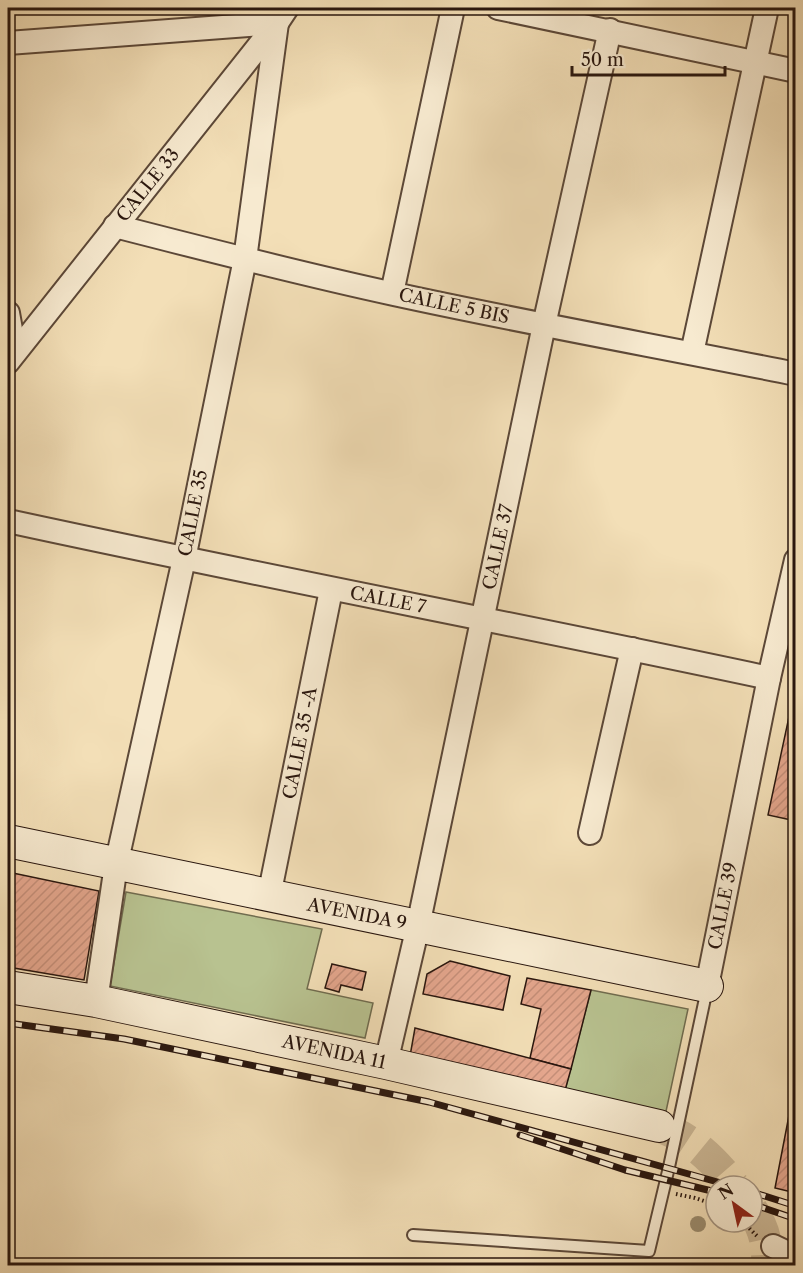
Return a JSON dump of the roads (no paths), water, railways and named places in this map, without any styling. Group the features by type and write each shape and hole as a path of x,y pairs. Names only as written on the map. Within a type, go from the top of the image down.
{"main road":[{"name":"AVENIDA 9","path":"8,841 707,986"},
{"name":"AVENIDA 11","path":"8,987 96,1000 386,1063 659,1126"}],"street":[{"path":"392,293 453,8"},
{"path":"498,8 795,70"},
{"path":"692,353 767,8"},
{"path":"8,42 282,15"},
{"name":"CALLE 33","path":"11,357 282,15"},
{"name":"CALLE 35","path":"96,1000 116,865 184,559 245,259 282,15"},
{"name":"CALLE 37","path":"386,1063 418,926 544,325 610,30"},
{"name":"CALLE 5 BIS","path":"116,226 392,293 795,374"},
{"path":"8,313 11,357"},
{"name":"CALLE 7","path":"8,521 331,590 483,618 769,678"},
{"name":"CALLE 39","path":"707,986 795,560"},
{"name":"CALLE 35 -A","path":"269,896 331,590"},
{"path":"590,833 632,649"},
{"path":"773,1246 795,1257"}],"lane":[{"name":"CALLE 39","path":"413,1235 649,1251 707,986"}],"tunnel":[{"path":"659,1126 682,1137 701,1150 724,1174"},
{"path":"763,1234 767,1266"}],"railway":[{"path":"8,1023 124,1039 429,1102 704,1178"},
{"path":"520,1135 625,1170 704,1189"},
{"path":"764,1196 796,1206"},
{"path":"764,1208 796,1219"}]}
